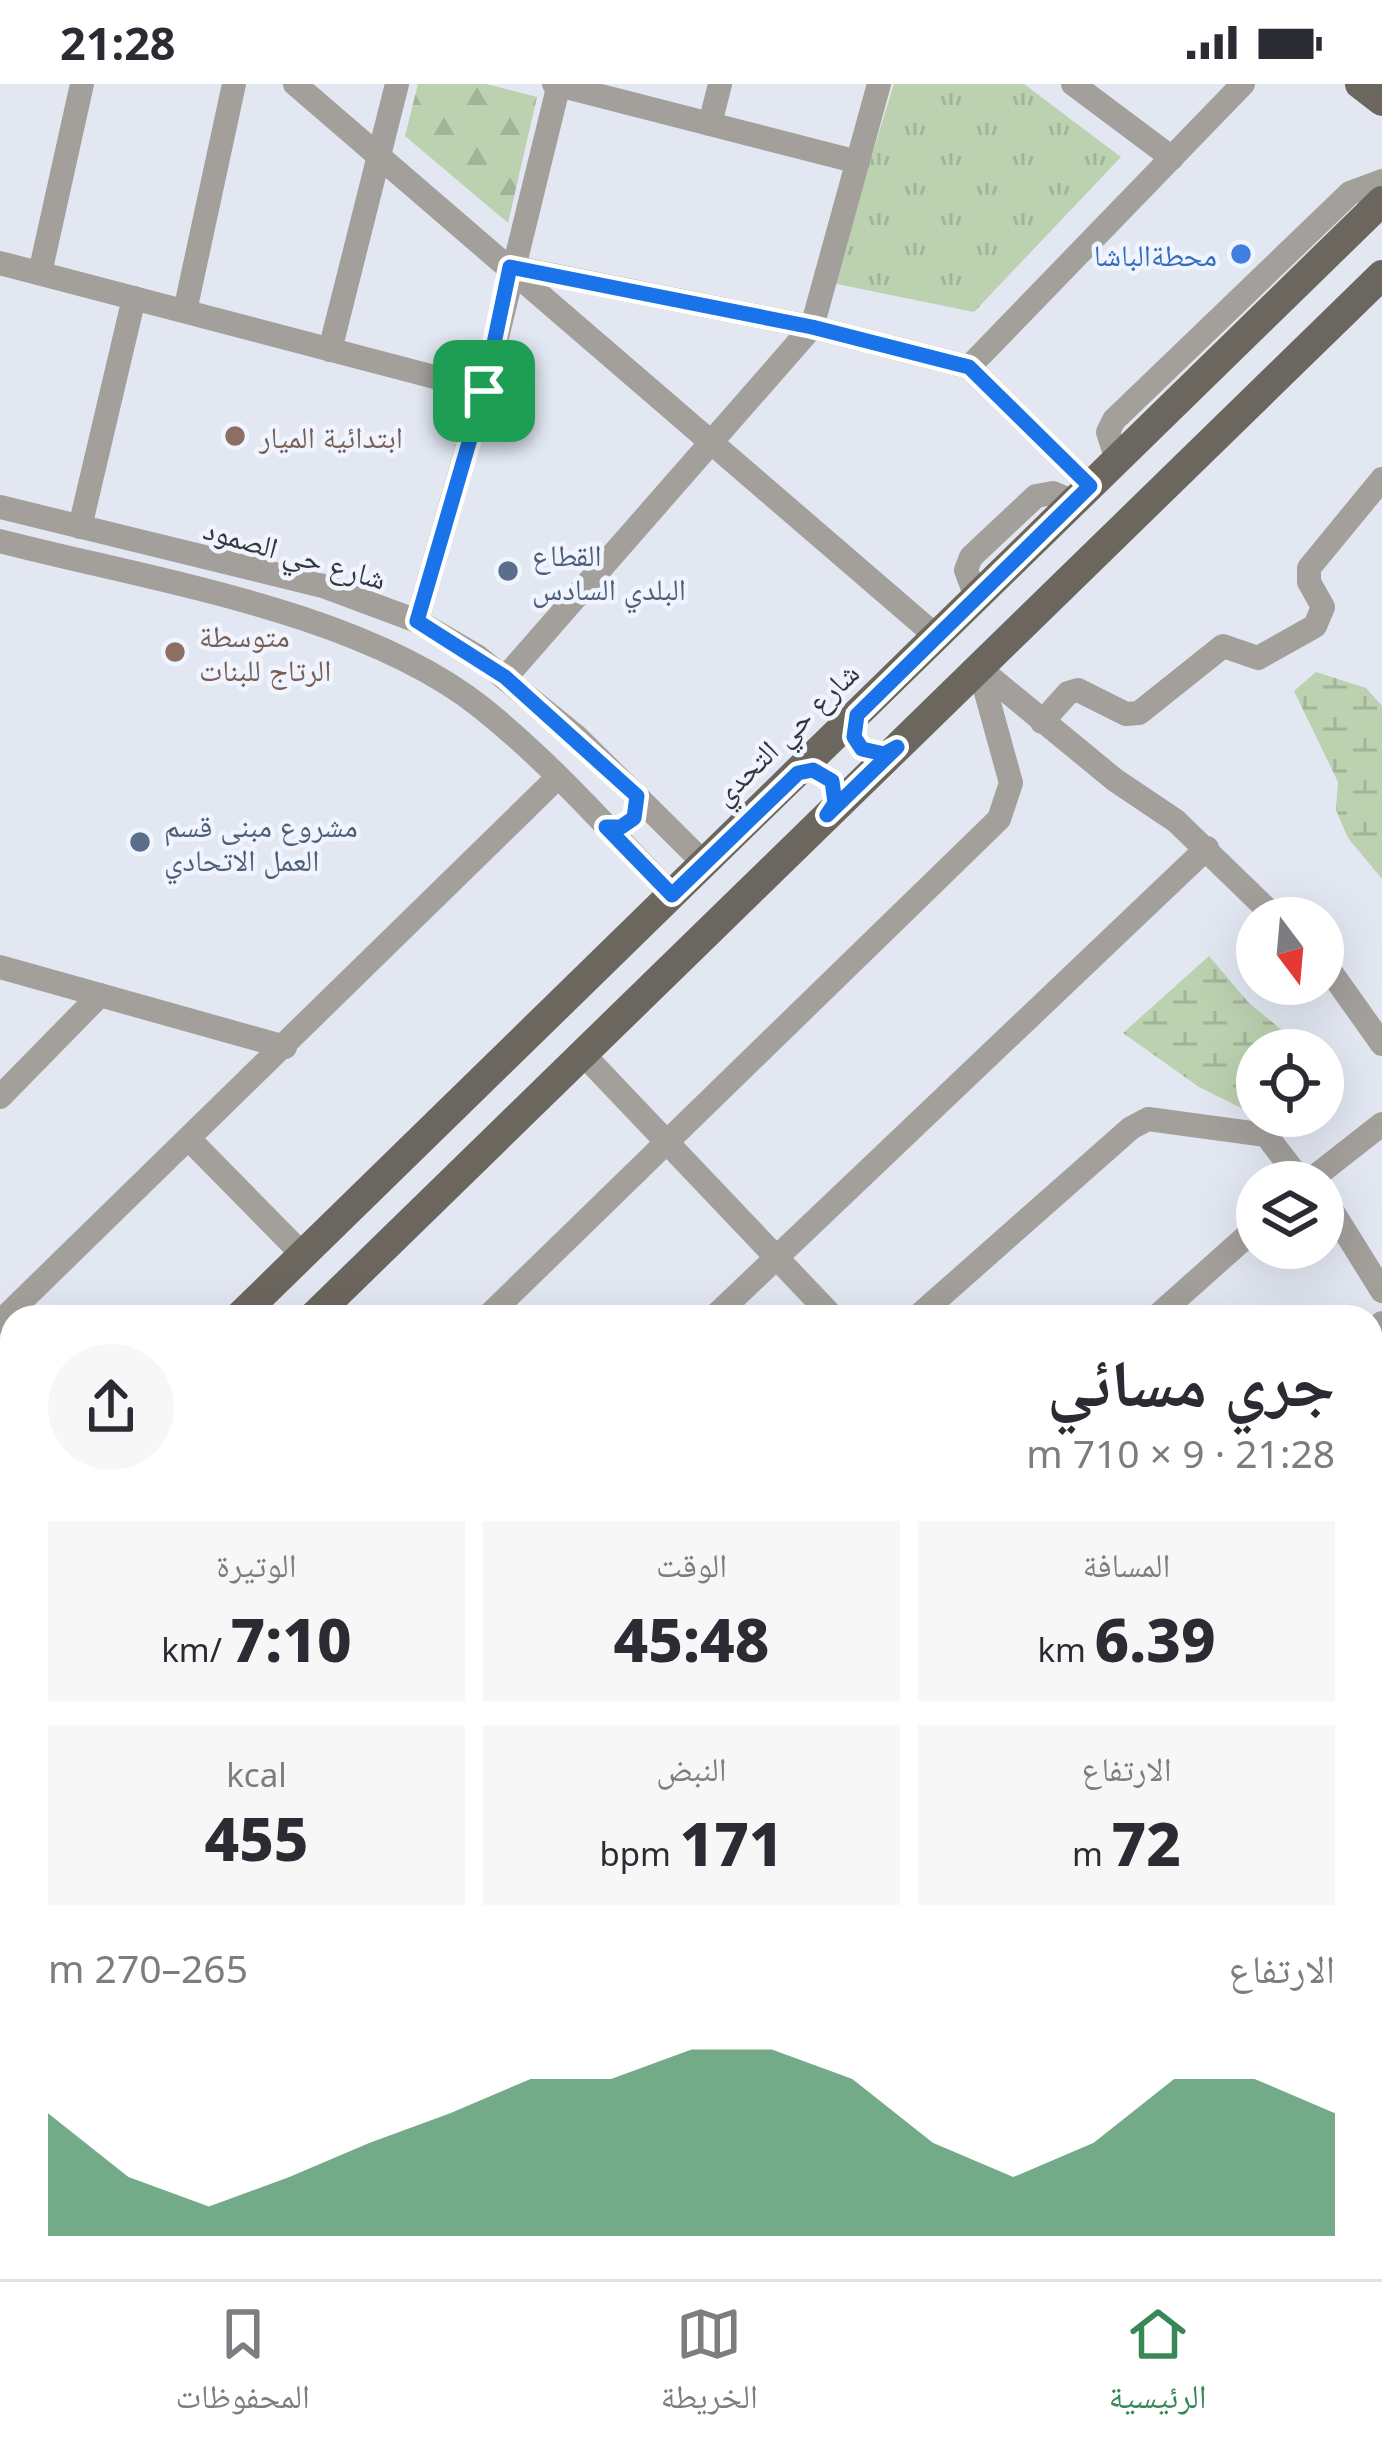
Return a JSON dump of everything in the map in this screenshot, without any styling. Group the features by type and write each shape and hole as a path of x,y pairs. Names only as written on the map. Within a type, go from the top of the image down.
{"main road":[{"name":"شارع حي التحدي","path":"251,1305 1382,201"},
{"path":"325,1305 1382,274"},
{"path":"1304,277 1298,290 1303,311 1322,321 1342,313"},
{"path":"1246,334 1265,325 1286,334 1292,347 1287,368"},
{"path":"862,709 854,722 857,744 876,755 897,747"},
{"path":"792,777 813,770 832,781 835,803 827,815"}],"street":[{"path":"40,273 82,84"},
{"path":"185,311 234,84"},
{"path":"295,84 713,439 936,636"},
{"path":"330,350 376,153 398,84"},
{"path":"417,621 484,391 557,84 858,162"},
{"path":"710,124 720,84"},
{"path":"505,677 812,327 880,84"},
{"path":"1073,84 1172,158"},
{"path":"969,367 1243,84"},
{"path":"1117,460 1108,432 1114,420 1350,193 1382,181"},
{"path":"0,263 484,391"},
{"path":"510,267 812,327 969,367 1082,494"},
{"path":"80,527 134,298"},
{"path":"1042,722 1068,693 1078,690 1126,714 1138,713 1223,646 1258,658 1315,626 1323,607 1309,582 1309,568 1382,479"},
{"name":"شارع حي الصمود","path":"0,507 322,586 417,621 505,677 704,863"},
{"path":"0,542 311,622 356,638 481,707 672,895"},
{"path":"979,668 1207,848 1255,897"},
{"path":"499,1305 1005,811 1011,783 979,668"},
{"path":"18,1305 556,778"},
{"path":"606,827 621,827 634,818 637,796"},
{"path":"727,1305 1207,848"},
{"path":"0,967 285,1047"},
{"path":"1344,991 1382,1044"},
{"path":"0,1097 100,995"},
{"path":"583,1054 822,1305"},
{"path":"931,1305 1131,1128 1148,1119 1266,1136 1290,1161"},
{"path":"1339,1161 1382,1124"},
{"path":"190,1140 303,1255"},
{"path":"1344,1233 1382,1292"},
{"path":"1169,1305 1236,1246"}],"green space":[{"path":"418,84 486,84 537,97 508,223 405,136"},
{"path":"894,84 1024,84 1121,157 974,312 832,283"},
{"path":"1316,672 1366,688 1382,706 1382,879 1348,838 1336,810 1338,782 1294,691"},
{"path":"1209,956 1236,988 1236,1005 1252,1005 1281,1029 1236,1029 1236,1106 1199,1087 1123,1033"}],"place":[{"name":"محطةالباشا","path":"1241,254"},
{"name":"ابتدائية الميار","path":"235,436"},
{"name":"القطاع البلدي السادس","path":"508,571"},
{"name":"متوسطة الرتاج للبنات","path":"175,652"},
{"name":"مشروع مبنى قسم العمل الاتحادي","path":"140,842"}],"route":[{"path":"510,267 812,327 969,367 1090,486 857,715 854,737 862,749 876,755 897,747 827,815 835,803 832,781 813,770 798,773 672,895 606,827 621,827 634,818 637,796 576,736 505,677 417,621 484,391 510,267"}]}
